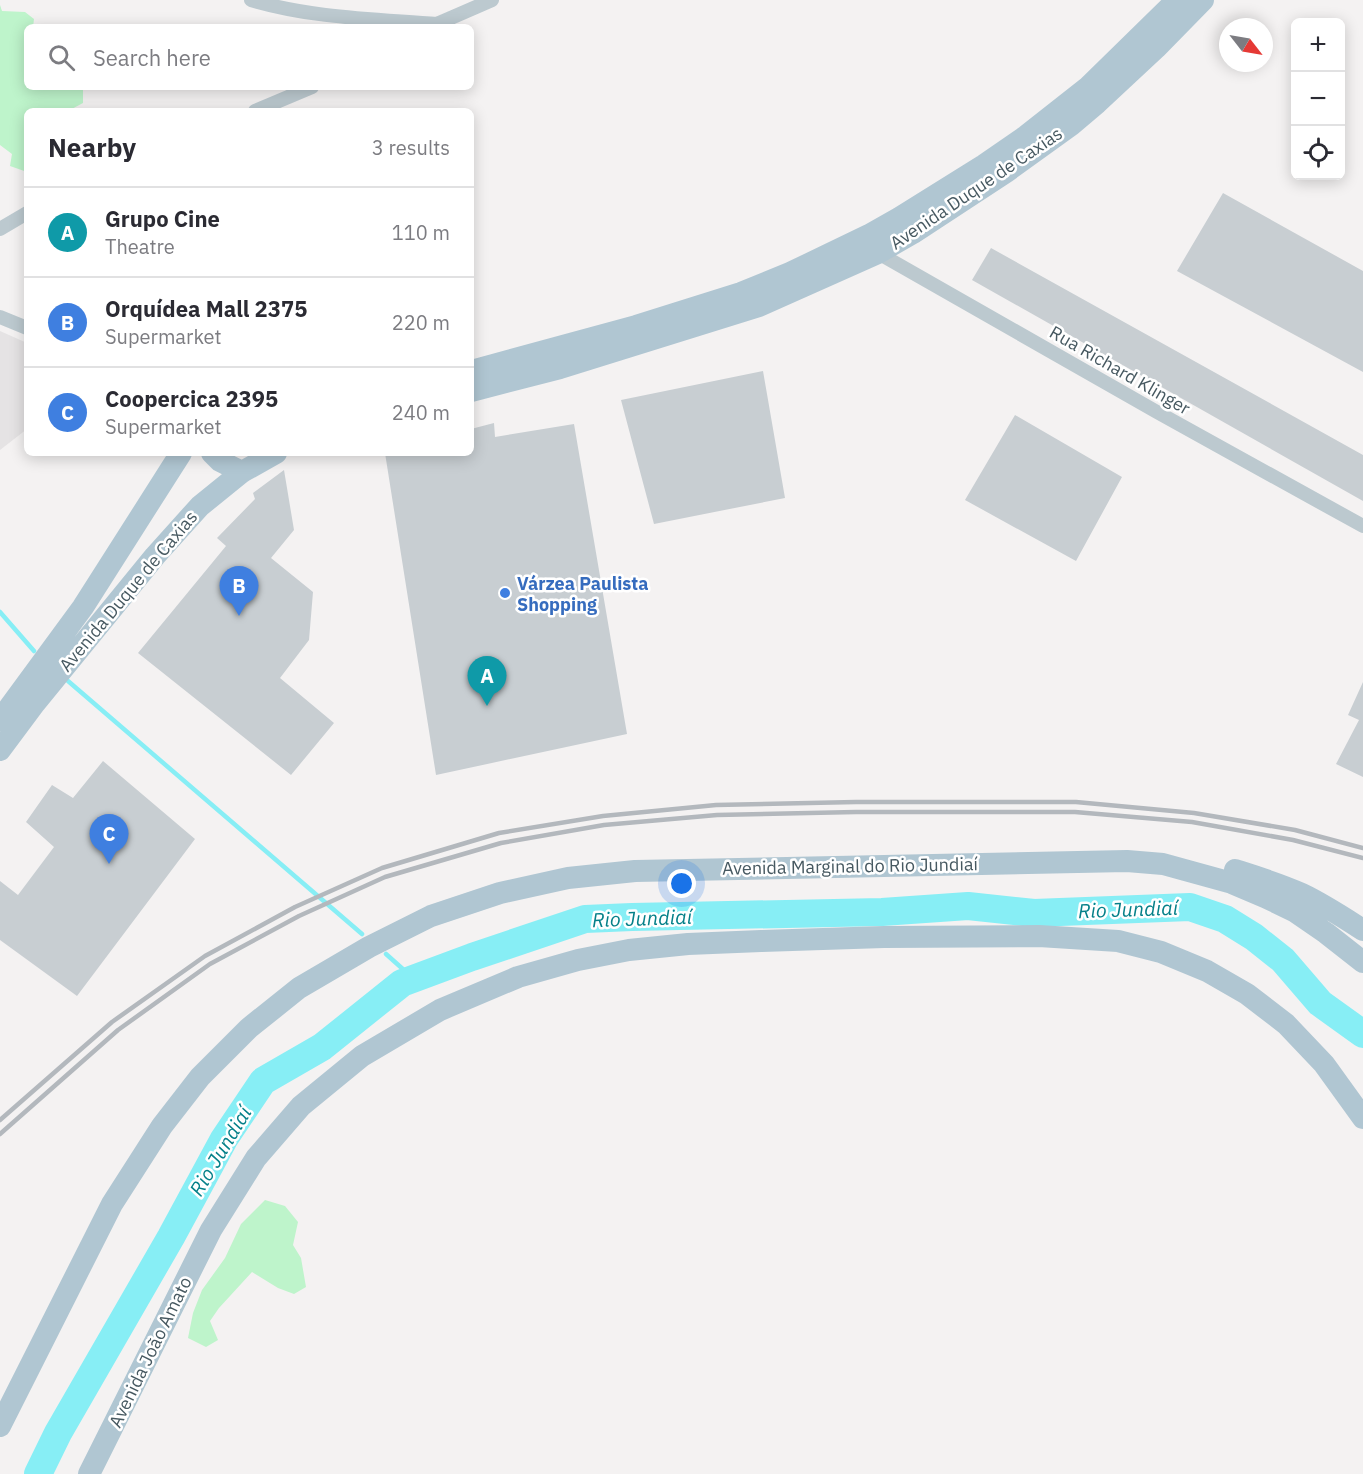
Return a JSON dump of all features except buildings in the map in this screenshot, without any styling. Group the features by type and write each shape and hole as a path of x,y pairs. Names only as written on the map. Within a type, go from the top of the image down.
{"main road":[{"name":"Avenida Duque de Caxias","path":"474,390 560,368 759,306 873,244 899,218 1026,136 1087,88 1177,0"},
{"name":"Avenida Duque de Caxias","path":"474,370 596,337 741,293 873,244 913,233 1006,172 1071,125 1156,48 1203,0"},
{"name":"Avenida Duque de Caxias","path":"0,720 84,607 179,456"},
{"path":"215,456 242,472"},
{"name":"Avenida Duque de Caxias","path":"0,750 35,703 155,556 200,506 242,472 271,456"},
{"name":"Avenida Marginal do Rio Jundiaí","path":"0,1426 112,1204 162,1126 200,1077 249,1028 299,988 369,946 431,916 501,893 568,878 635,871 1127,861 1163,864 1232,884 1294,911 1363,962"},
{"path":"1163,864 1197,862 1235,870 1302,894 1363,930"},
{"name":"Avenida João Amato","path":"89,1474 211,1230 256,1158 301,1106 362,1056 440,1010 518,977 578,960 619,952 688,944 884,937 1039,936 1118,941 1161,952 1207,971 1247,994 1286,1024 1324,1064 1363,1118"}],"street":[{"path":"251,0 270,6 334,17 422,24"},
{"path":"436,24 492,0"},
{"path":"262,108 305,90"},
{"path":"0,229 24,215"},
{"name":"Rua Richard Klinger","path":"873,244 1157,412 1363,526"},
{"path":"0,317 24,327"}],"shaded area":[{"path":"0,331 24,342 24,431 0,450"}],"green space":[{"path":"0,5 2,11 25,12 34,19 33,24 24,24 24,90 83,90 83,103 74,108 24,108 24,171 10,166 12,154 0,145"},
{"path":"265,1200 285,1206 298,1222 293,1245 301,1258 306,1287 294,1294 278,1288 252,1272 210,1321 218,1340 206,1347 188,1338 193,1313 202,1290 225,1258 241,1224"}],"waterway":[{"path":"0,612 34,651"},
{"path":"68,681 362,934"},
{"name":"Rio Jundiaí","path":"38,1474 58,1433 171,1237 224,1139 263,1081 322,1047 402,983 585,919 882,912 968,906 1034,913 1190,907 1225,919 1254,937 1283,960 1320,1003 1363,1034"},
{"path":"386,954 414,979"}],"railway":[{"path":"0,1120 112,1022 205,956 295,907 382,868 499,833 603,816 716,805 856,802 1076,802 1194,813 1295,830 1363,848"},
{"path":"0,1134 118,1030 210,964 299,916 385,877 501,843 604,825 717,815 856,812 1075,812 1192,822 1293,840 1363,858"}],"place":[{"name":"Várzea Paulista Shopping","path":"505,593"},
{"name":"Orquídea Mall 2375","path":"239,616"},
{"name":"Grupo Cine","path":"487,706"},
{"name":"Coopercica 2395","path":"109,864"}]}
